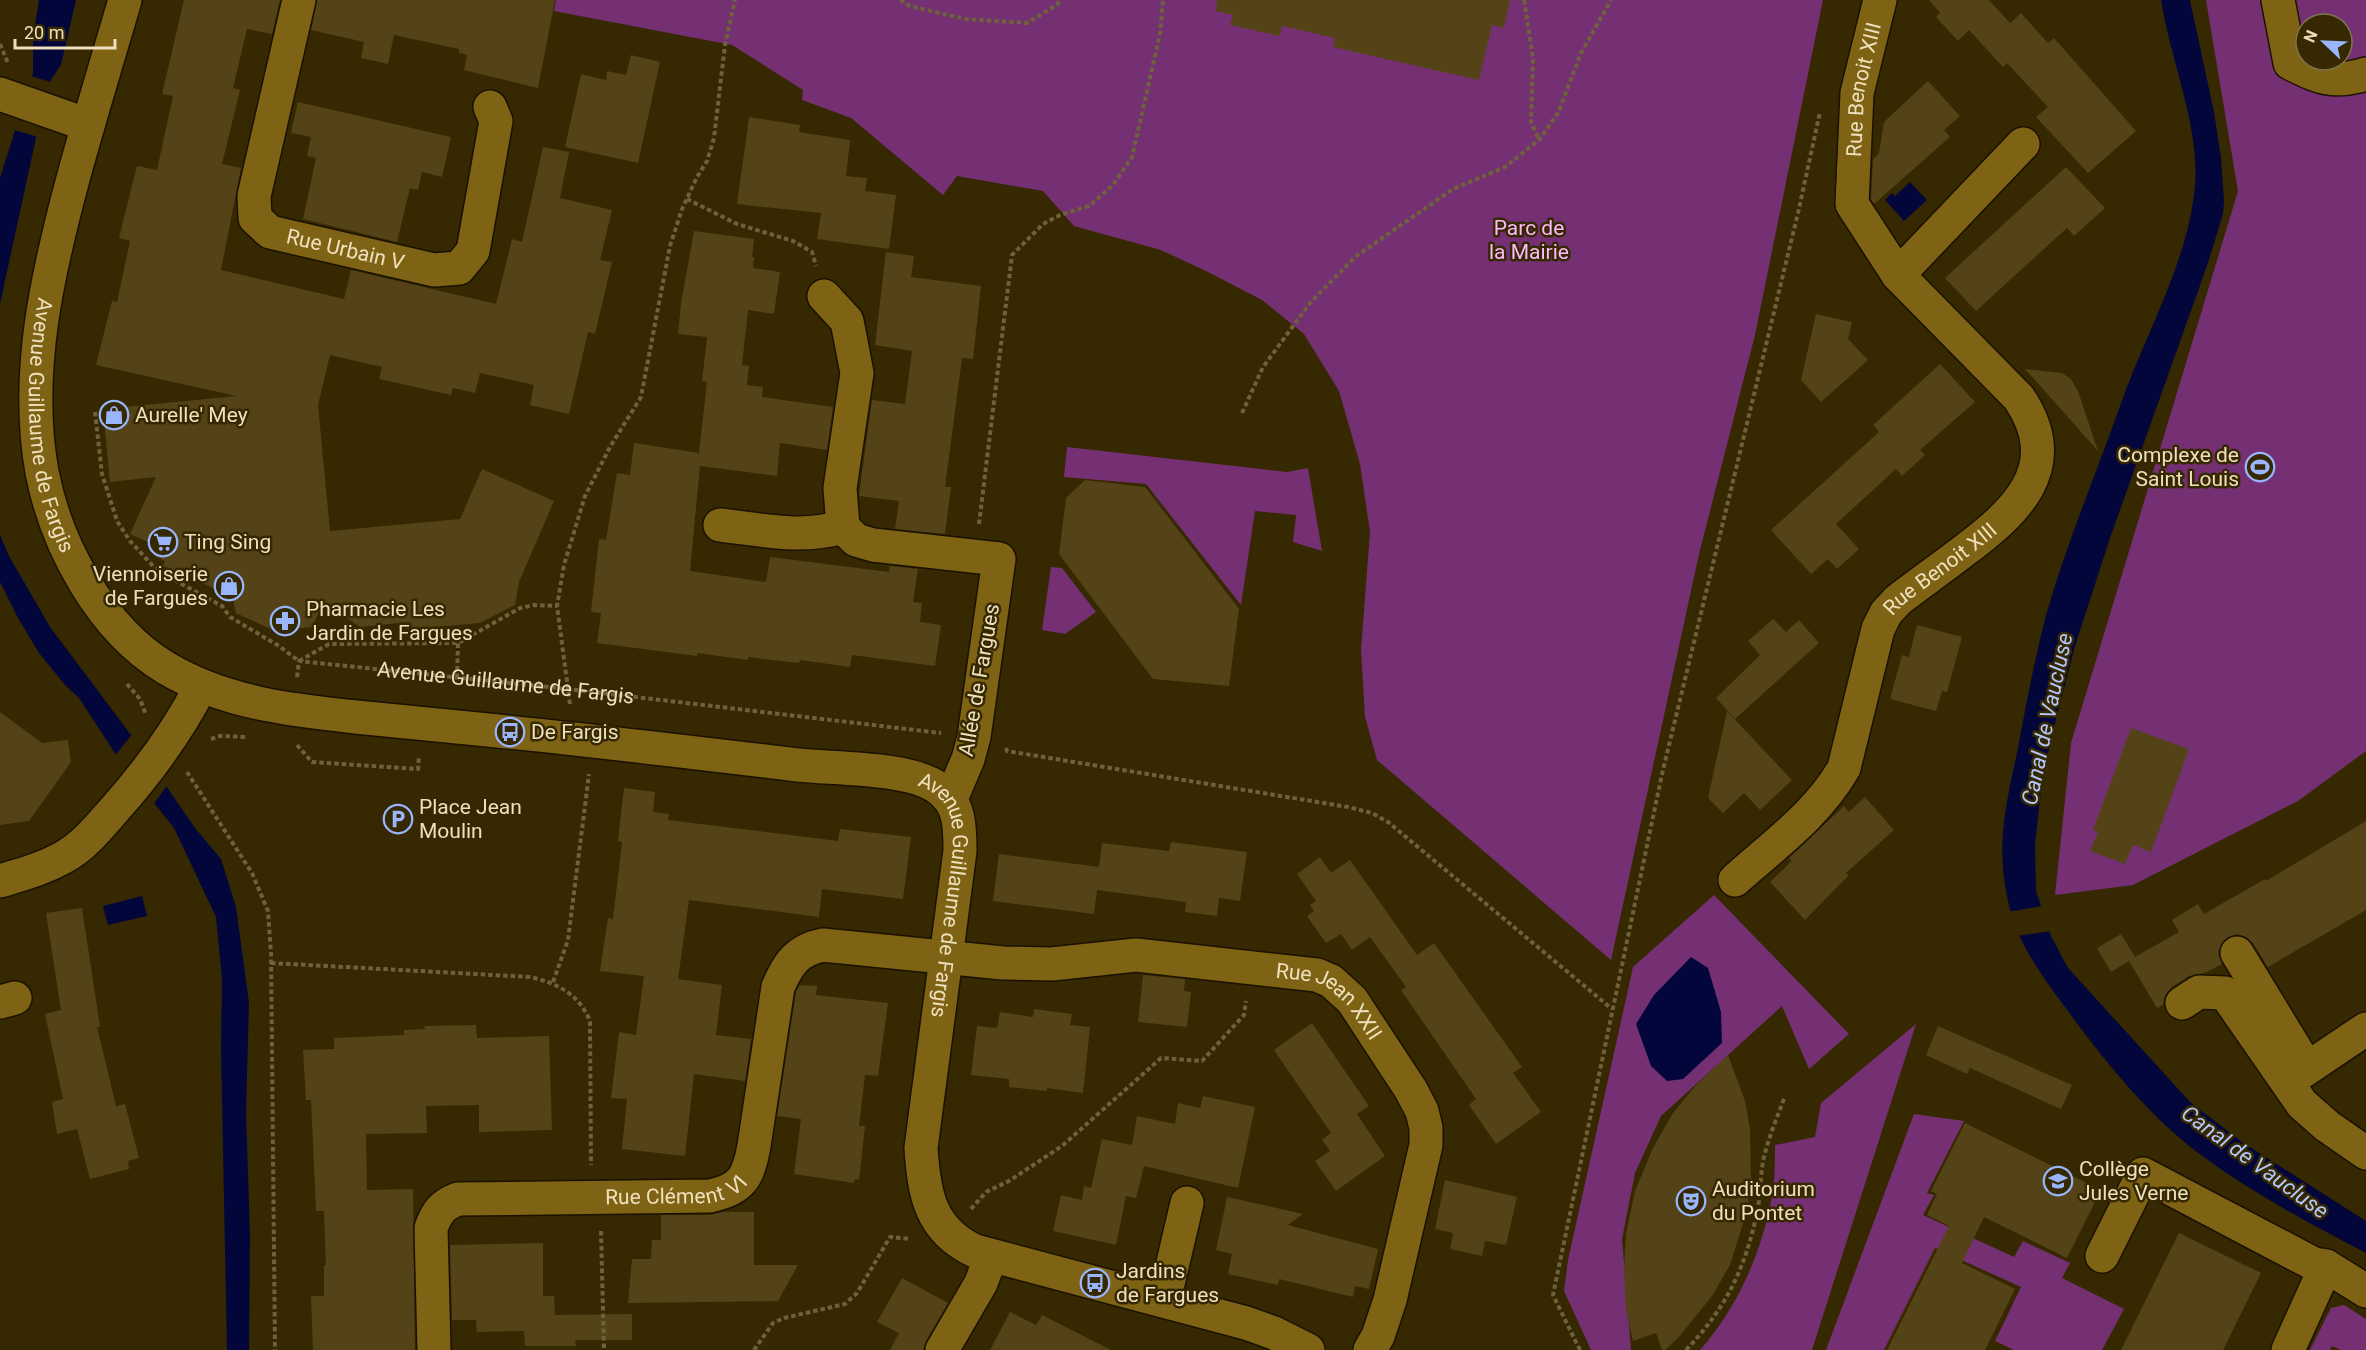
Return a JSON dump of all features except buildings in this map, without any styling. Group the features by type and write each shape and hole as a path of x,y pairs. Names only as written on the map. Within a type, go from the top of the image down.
{"street":[{"name":"Avenue Guillaume de Fargis","path":"125,0 58,233 40,327 35,386 42,471 55,523 75,567 110,619 143,652 166,669 201,686 241,701 292,710 577,738 817,767 879,772 914,778 935,785 951,798 960,820 960,851 921,1148 923,1180 935,1216 956,1242 991,1256 1256,1326 1308,1350"},
{"name":"Rue Urbain V","path":"298,0 254,196 255,218 270,232 434,270 459,267 473,251 496,121 490,107"},
{"name":"Rue Benoit XIII","path":"1735,880 1816,808 1832,789 1844,768 1878,629 1886,613 1898,600 1995,528 2013,509 2029,485 2036,462 2037,435 2030,415 2019,398 1898,275 1852,204 1857,93 1880,0"},
{"path":"2278,0 2290,63 2321,78 2351,79 2366,74"},
{"path":"23,102 88,124"},
{"path":"1898,275 2023,144"},
{"path":"720,525 802,535 822,533 843,527 840,488 857,373 847,321 824,296"},
{"name":"Allée de Fargues","path":"843,527 856,540 873,545 999,559 974,737 968,759 951,798"},
{"path":"1,879 36,871 67,856 94,833 145,773 189,709 201,686"},
{"name":"Rue Clément VI","path":"434,1350 431,1228 436,1214 445,1204 458,1199 710,1196 735,1188 744,1179 750,1166 778,987 784,971 808,948 823,945 946,956"},
{"path":"2237,953 2297,1075 2302,1104 2327,1126 2366,1153"},
{"name":"Rue Jean XXII","path":"946,956 1003,963 1052,964 1136,955 1317,975 1341,988 1352,1000 1412,1090 1422,1111 1426,1128 1426,1145 1390,1300 1378,1336 1370,1350"},
{"path":"2182,1003 2199,992 2226,993 2297,1075"},
{"path":"2297,1075 2366,1029"},
{"path":"2102,1256 2143,1174 2314,1264 2326,1266 2366,1291"},
{"path":"1164,1301 1187,1203"},
{"path":"942,1350 981,1283 991,1256"},
{"path":"2288,1350 2326,1266"}],"path":[{"path":"553,982 568,940 590,773 577,738 567,689 557,606 564,565 585,496 610,447 641,397 670,246 687,199 707,161 714,138 725,45 735,0"},
{"path":"900,0 910,6 965,19 1027,23 1057,5 1060,0"},
{"path":"978,533 1012,255 1043,224 1059,214 1089,206 1113,185 1131,156 1160,34 1163,0"},
{"path":"1524,0 1533,58 1531,122 1539,140"},
{"path":"1242,413 1263,367 1310,303 1355,257 1453,189 1505,167 1539,140 1558,113 1581,53 1611,0"},
{"path":"1580,1350 1553,1294 1662,774 1821,109"},
{"path":"687,199 737,224 793,241 812,252 824,296"},
{"path":"96,412 102,474 117,521 130,541 153,566 222,606 230,617 279,646 299,661"},
{"path":"299,661 328,644 458,643 520,608 534,604 557,606"},
{"path":"457,678 458,643"},
{"path":"299,661 290,738 312,762 418,770 420,747"},
{"name":"Avenue Guillaume de Fargis","path":"299,661 567,689 1002,740 1007,751 1348,807 1372,813 1388,822 1612,1009"},
{"path":"202,743 220,736 254,737"},
{"path":"271,963 530,977 553,982 571,993 586,1010 591,1021 591,1173 599,1197 604,1350"},
{"path":"754,1350 773,1323 784,1318 845,1304 857,1293 890,1237 925,1240 945,1231 986,1192 1009,1181 1062,1146 1161,1058 1202,1061 1244,1015 1251,967"},
{"path":"1686,1350 1708,1326 1731,1291 1747,1252 1758,1206 1764,1155 1785,1096"}],"green space":[{"name":"Parc de la Mairie","path":"556,0 1823,0 1755,335 1699,554 1611,960 1377,760 1365,717 1361,650 1370,532 1360,464 1339,391 1304,334 1262,300 1208,272 1161,250 1074,226 1043,191 957,176 943,195 851,118 802,100 803,90 732,45 554,11"},
{"name":"Complexe de Saint Louis","path":"2206,0 2366,0 2366,751 2298,801 2133,885 2055,895 2071,743 2238,191"},
{"path":"1067,447 1287,472 1308,468 1322,551 1293,542 1296,515 1255,511 1241,605 1146,484 1064,477"},
{"path":"1051,567 1062,568 1096,612 1065,634 1042,630"},
{"path":"1714,895 1849,1034 1809,1069 1782,1006 1661,1116 1635,1173 1622,1239 1631,1350 1591,1350 1564,1291 1568,1260 1633,967"},
{"path":"1916,1024 1812,1350 1700,1350 1726,1316 1755,1258 1772,1196 1775,1145 1815,1137 1821,1103"},
{"path":"1914,1114 1964,1121 1927,1193 1934,1195 1923,1215 2014,1257 2023,1241 2070,1263 2062,1278 2124,1309 2102,1350 2014,1350 1995,1341 2021,1287 1935,1248 1884,1350 1826,1350"},
{"path":"2344,1305 2366,1319 2366,1350 2341,1350 2332,1346 2330,1350 2310,1350 2331,1308"}],"water":[{"path":"39,0 76,0 61,65 51,80 36,138 0,304 0,178 33,73 33,37"},
{"name":"Canal de Vaucluse","path":"2161,0 2190,0 2214,112 2221,158 2223,214 2208,263 2110,538 2075,646 2051,739 2041,790 2035,845 2036,891 2051,936 2068,968 2190,1102 2242,1142 2366,1221 2366,1253 2237,1180 2197,1152 2160,1120 2079,1027 2043,976 2025,947 2007,897 2002,845 2005,812 2045,619 2071,539 2130,379 2175,270 2191,215 2195,186 2193,140"},
{"path":"1910,182 1927,200 1904,221 1885,200 1892,193 1895,196"},
{"path":"0,535 9,556 50,627 131,735 195,828 221,859 236,907 249,1003 246,1113 250,1235 249,1350 227,1350 221,1050 222,979 216,917 174,828 116,755 79,698 65,685 39,653 18,618 0,582"},
{"path":"142,896 147,916 108,925 103,906"},
{"path":"1691,957 1708,968 1721,1012 1722,1043 1683,1079 1667,1081 1651,1066 1636,1024 1654,995"}],"pier":[{"path":"31,76 54,83 38,137 14,130"},
{"path":"133,733 168,784 153,805 114,757"},
{"path":"2043,906 2052,931 2015,936 2007,912"}],"place":[{"name":"Aurelle' Mey","path":"114,415"},
{"name":"Complexe de Saint Louis","path":"2260,467"},
{"name":"Ting Sing","path":"163,542"},
{"name":"Viennoiserie de Fargues","path":"229,586"},
{"name":"Pharmacie Les Jardin de Fargues","path":"285,621"},
{"name":"De Fargis","path":"510,732"},
{"name":"Place Jean Moulin","path":"398,819"},
{"name":"Collège Jules Verne","path":"2058,1181"},
{"name":"Auditorium du Pontet","path":"1691,1201"},
{"name":"Jardins de Fargues","path":"1095,1283"}]}
